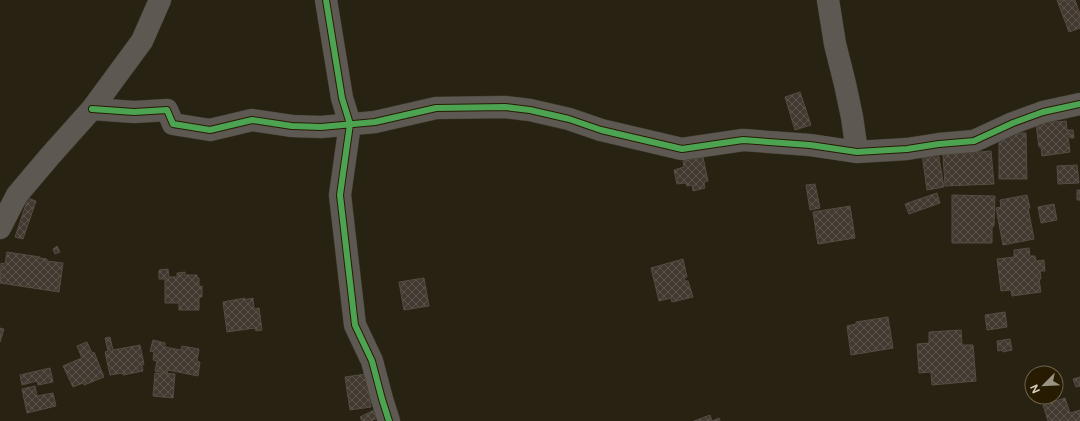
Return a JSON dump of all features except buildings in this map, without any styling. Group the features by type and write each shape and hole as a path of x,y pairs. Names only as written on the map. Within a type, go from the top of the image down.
{"street":[{"path":"0,228 17,195 92,109 142,41 160,0"},
{"path":"326,0 342,98 350,124 340,195 355,325 372,361 389,421"},
{"path":"828,0 835,44 852,117 857,152"},
{"path":"92,109 134,112 167,110 173,124 210,130 252,120 292,126 321,127 376,122 436,108 505,107 530,110 562,117 602,130 682,149 743,140 810,145 857,152 907,149 974,141 1013,123 1043,112 1080,104"}],"cycle path":[{"path":"326,0 342,98 350,124 340,195 355,325 372,361 389,421"},
{"path":"92,109 134,112 167,110 173,124 210,130 252,120 292,126 321,127 375,122 436,108 505,107 530,110 569,119 601,130 682,149 743,140 810,145 857,152 907,149 974,141 1013,123 1043,112 1080,104"}]}
